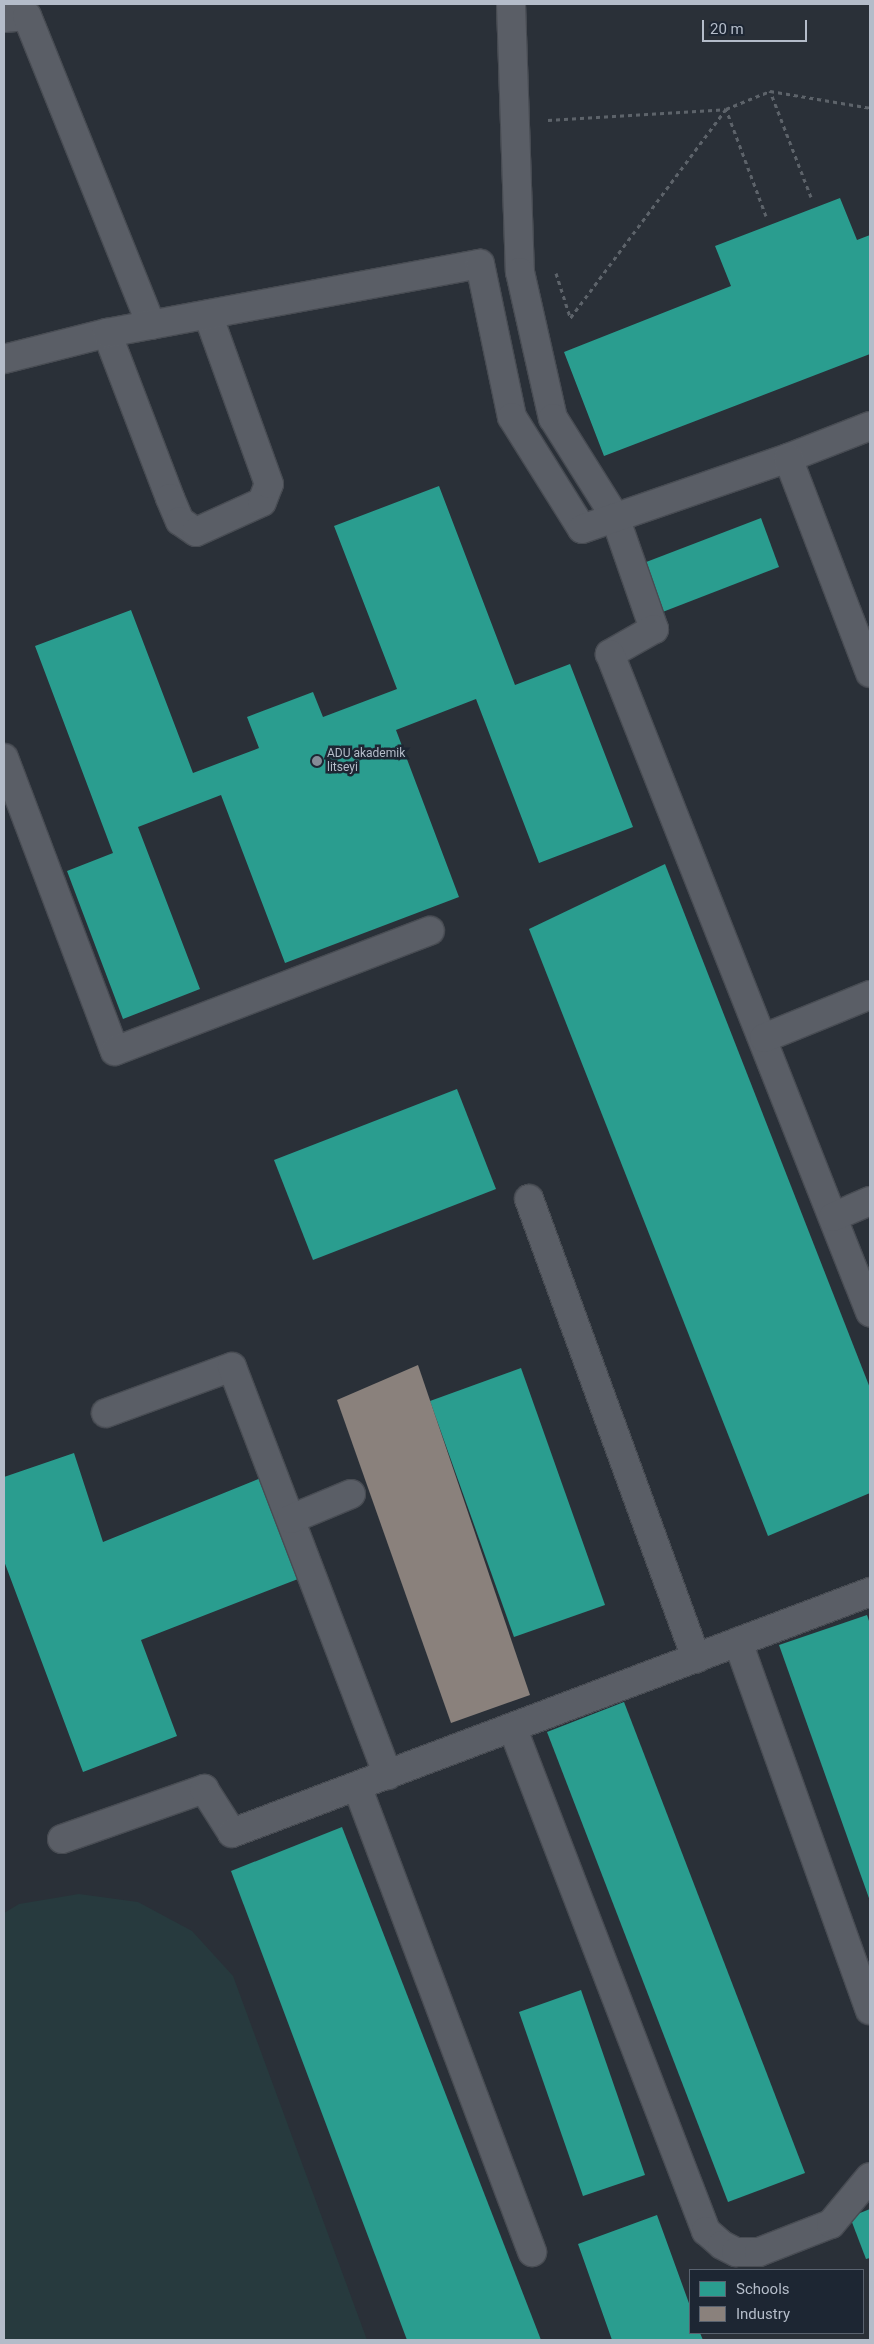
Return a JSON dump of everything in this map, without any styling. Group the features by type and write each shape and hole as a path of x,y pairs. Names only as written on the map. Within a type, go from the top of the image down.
{"lane":[{"path":"511,4 520,272 553,418 616,517 654,629 610,654 764,1038 870,1312"},
{"path":"18,12 151,325"},
{"path":"4,359 107,333 480,264 512,417 582,529 788,458 870,426"},
{"path":"107,333 180,521 196,532 262,502 269,484 208,315"},
{"path":"788,458 870,673"},
{"path":"4,758 115,1051 430,931"},
{"path":"764,1038 870,996"},
{"path":"529,1199 696,1659"},
{"path":"833,1217 870,1202"},
{"path":"106,1413 232,1367 388,1775"},
{"path":"290,1519 351,1494"},
{"path":"62,1839 204,1790 232,1833 513,1729 870,1592"},
{"path":"738,1642 870,2010"},
{"path":"513,1729 706,2230 722,2245 736,2252 759,2252 831,2224 870,2176"},
{"path":"357,1786 532,2252"}],"path":[{"path":"546,120 726,109 770,91 870,108"},
{"path":"770,91 811,197"},
{"path":"726,109 766,216"},
{"path":"570,318 726,109"}],"green space":[{"path":"79,1894 138,1902 192,1931 233,1976 367,2340 4,2340 4,1913 19,1904"}],"building: Schools":[{"path":"840,198 857,240 870,235 870,354 604,456 564,352 731,286 715,246"},
{"name":"ADU akademik litseyi","path":"439,486 515,685 570,664 633,827 539,863 476,699 396,730 459,897 285,963 221,795 138,827 200,989 123,1019 67,871 113,853 35,646 131,610 193,773 259,748 247,717 313,692 323,717 397,689 334,526"},
{"path":"761,518 779,567 660,613 641,564"},
{"path":"665,864 870,1388 870,1493 768,1536 529,929"},
{"path":"457,1089 496,1189 313,1260 274,1160"},
{"path":"521,1368 605,1605 514,1637 430,1401"},
{"path":"74,1453 103,1542 261,1478 298,1579 141,1640 177,1736 83,1772 4,1561 4,1477"},
{"path":"867,1615 870,1624 870,1901 779,1645"},
{"path":"624,1702 805,2173 728,2202 547,1732"},
{"path":"342,1827 541,2340 407,2340 231,1871"},
{"path":"581,1990 645,2175 583,2196 519,2012"},
{"path":"870,2209 870,2258 866,2259 850,2217"},
{"path":"657,2215 689,2303 689,2334 700,2334 703,2340 612,2340 578,2244"}],"building: Industry":[{"path":"418,1365 530,1695 451,1723 337,1400"}],"place":[{"name":"ADU akademik litseyi","path":"317,761"}]}
